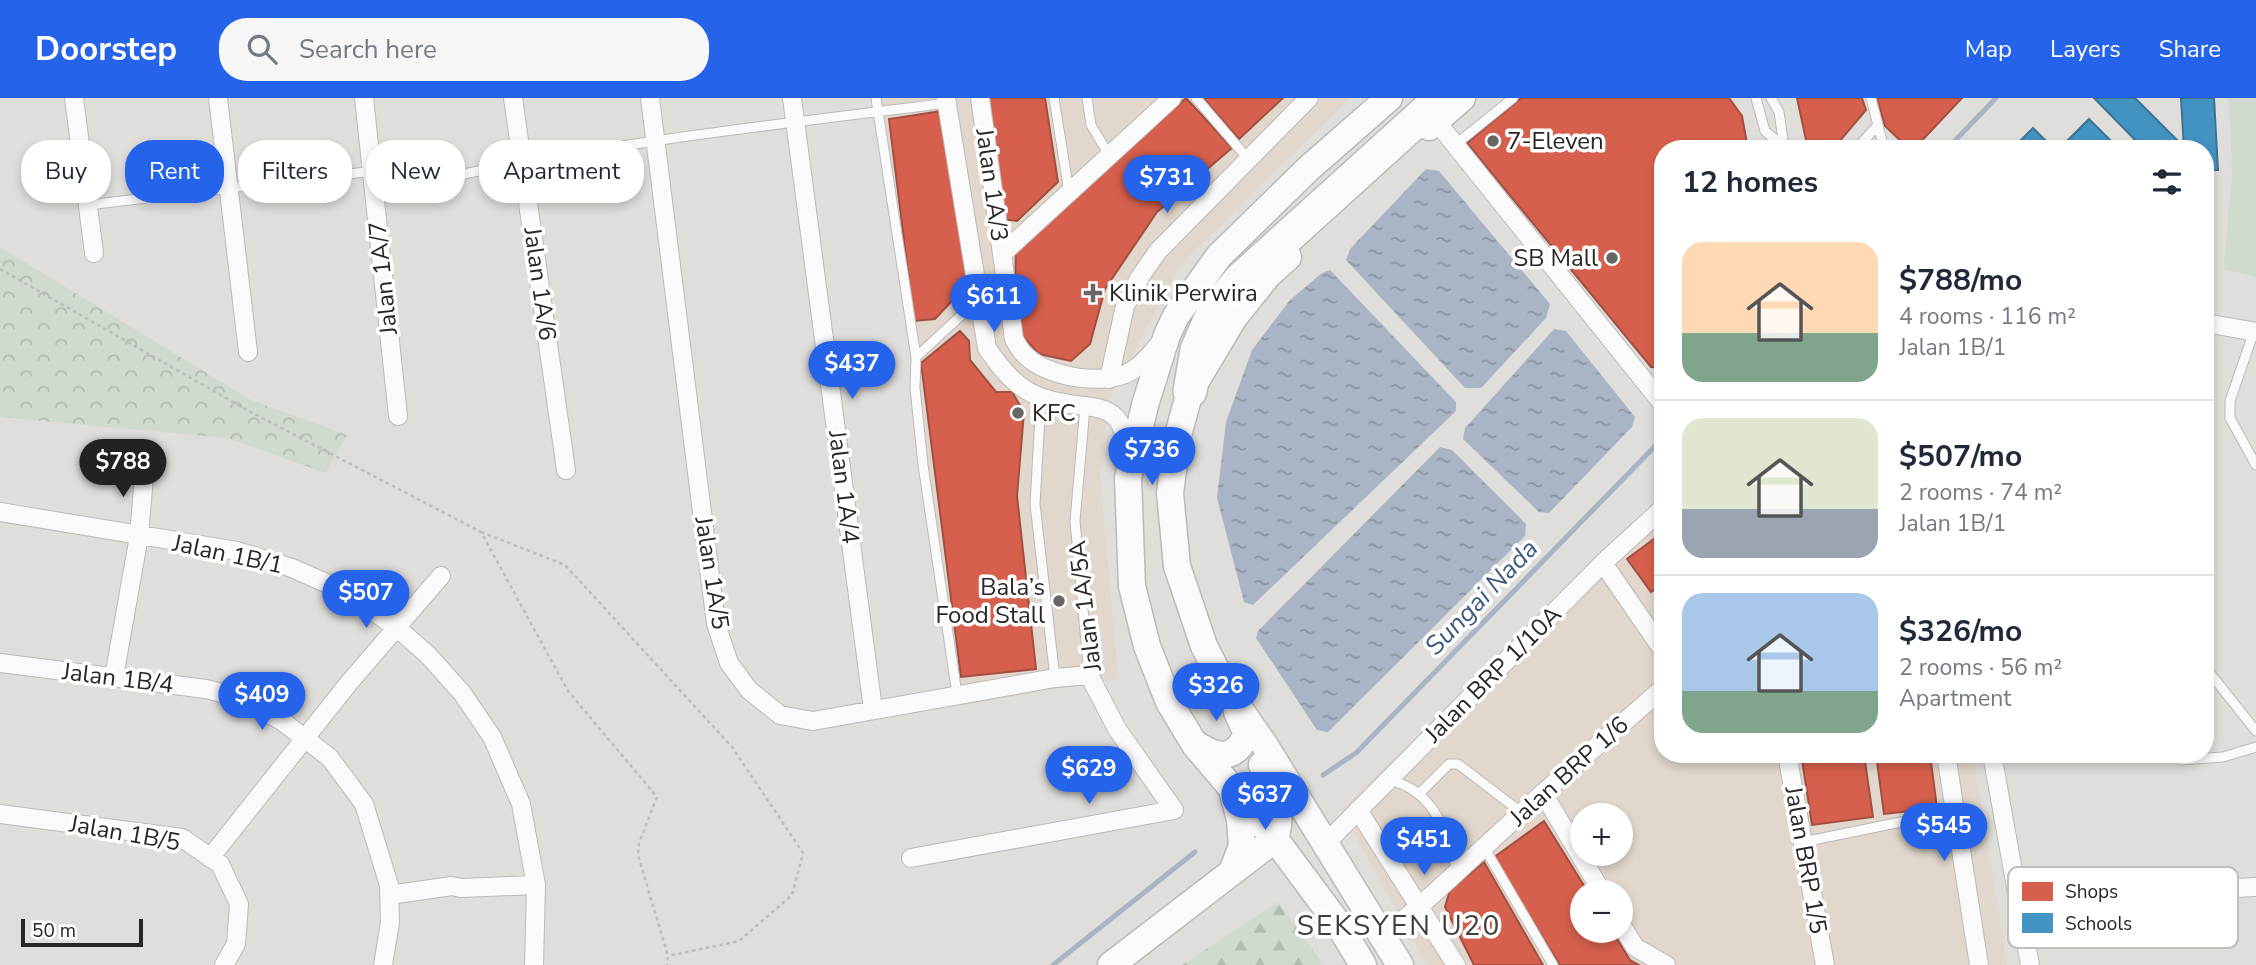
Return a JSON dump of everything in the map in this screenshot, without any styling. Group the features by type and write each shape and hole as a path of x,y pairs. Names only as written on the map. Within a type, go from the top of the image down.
{"highway":[{"path":"1190,391 1197,350 1213,313 1240,280 1342,187 1438,109"}],"main road":[{"path":"1363,965 1339,925 1275,839 1195,745 1169,702 1147,646 1132,586 1128,478 1145,405 1167,335 1176,316 1219,256 1308,169 1390,98"},
{"path":"1111,965 1275,839 1280,821 1275,791 1204,646 1177,566 1170,493 1177,439 1190,391 1233,319 1268,275 1438,109 1462,98"},
{"path":"1227,691 1264,744 1400,965"},
{"path":"1195,745 1210,753 1230,754 1243,742 1247,734"},
{"path":"1232,788 1240,820 1242,846 1232,872"},
{"path":"1232,872 1253,869 1279,870 1310,887"}],"street":[{"path":"74,98 94,253"},
{"path":"218,98 248,352"},
{"name":"Jalan 1A/7","path":"364,98 369,140"},
{"name":"Jalan 1A/6","path":"513,98 519,140"},
{"name":"Jalan 1A/5","path":"650,98 716,624 729,663 749,690 780,715 813,721 1055,678 1089,675"},
{"name":"Jalan 1A/4","path":"792,98 873,709"},
{"name":"Jalan 1A/3","path":"980,98 1014,339 1026,356 1046,368 1069,376 1109,379 1132,371 1146,360 1167,335"},
{"path":"1002,254 1172,98"},
{"path":"1109,379 1125,306 1158,251 1309,98"},
{"name":"Jalan 1A/3","path":"946,100 987,348 1004,373 1041,398 1105,410 1119,418 1126,440 1128,478"},
{"path":"1438,109 1455,145 1654,388"},
{"name":"Jalan 1A/7","path":"375,203 398,416"},
{"name":"Jalan 1A/6","path":"528,203 566,470"},
{"path":"2214,324 2255,331"},
{"path":"1065,403 1069,376"},
{"path":"114,677 139,537 145,465"},
{"name":"Jalan 1B/1","path":"0,512 237,551 292,568 344,591 396,627 428,655 462,692 492,737 521,804 536,884 534,965"},
{"name":"Jalan BRP 1/10A","path":"1326,843 1603,563 1654,516"},
{"path":"1603,563 1654,637"},
{"path":"210,858 305,738 441,576"},
{"name":"Jalan 1B/4","path":"0,663 206,689 234,696 282,720 305,738 330,758 364,804 389,885 390,923 383,965"},
{"name":"Jalan 1A/5A","path":"911,858 1174,810 1117,729 1089,675"},
{"name":"Jalan BRP 1/6","path":"1382,937 1654,696"},
{"name":"Jalan BRP 1/5","path":"1789,763 1825,965"},
{"path":"1948,763 1979,965"},
{"path":"1994,763 2012,867"},
{"path":"1543,793 1595,880"},
{"path":"1358,810 1456,965"},
{"name":"Jalan 1B/5","path":"0,814 182,838 220,864 239,904 236,944 224,965"},
{"path":"389,895 452,886 461,888 536,884"},
{"path":"2238,888 2256,887"},
{"path":"1632,943 1666,965"}],"lane":[{"path":"876,98 916,357 915,388 923,465 957,695"},
{"path":"1054,98 1069,192"},
{"path":"1087,98 1091,125 1110,155"},
{"path":"1196,98 1249,160"},
{"path":"1455,145 1513,98"},
{"path":"1756,98 1765,131 1775,140"},
{"path":"1771,98 1779,112 1783,140"},
{"path":"1871,98 1882,140"},
{"path":"644,143 878,112 946,100"},
{"path":"1864,140 1878,125"},
{"path":"88,205 366,172"},
{"path":"916,357 979,299"},
{"path":"2255,331 2230,401 2230,418 2256,465"},
{"path":"1041,398 1035,504 1055,678"},
{"name":"Jalan 1A/5A","path":"1085,407 1075,521 1089,675"},
{"path":"2214,678 2256,731"},
{"path":"2214,758 2256,747"},
{"path":"1420,793 1453,763 1458,764 1522,813"},
{"path":"1388,780 1420,793 1438,817 1457,872"},
{"path":"1803,842 1955,811"},
{"path":"1484,847 1553,965"}],"path":[{"path":"0,270 247,410 481,532 565,565 732,747 803,853 792,895 739,941 668,956"},
{"path":"481,532 568,691 657,797 639,843 638,855 668,956 667,965"}],"shaded area":[{"path":"878,98 1350,98 1180,265 1109,400 1100,476 1118,678 960,706"},
{"path":"1654,503 1654,763 1974,763 2007,965 1427,965 1341,810"}],"green space":[{"path":"2229,98 2256,98 2256,277 2224,269 2232,173"},
{"path":"0,247 251,400 347,435 326,473 227,438 0,417"},
{"path":"1278,902 1324,965 1182,965"}],"water":[{"path":"1426,169 1439,171 1550,304 1546,318 1481,388 1465,388 1346,260 1350,249"},
{"path":"1330,270 1456,402 1456,411 1253,605 1244,602 1217,498 1226,422 1252,350 1290,300 1322,273"},
{"path":"1554,329 1566,331 1635,417 1632,427 1549,513 1539,512 1463,439 1465,428"},
{"path":"1440,447 1452,450 1526,524 1525,536 1328,732 1317,730 1256,638 1258,631"}],"building: Shops":[{"path":"988,98 1045,98 1058,182 1017,221 1003,219"},
{"path":"1186,98 1232,148 1157,212 1105,289 1090,344 1071,361 1039,354 1022,335 1015,286 1016,248"},
{"path":"1203,98 1283,98 1239,139"},
{"name":"SB Mall","path":"1521,98 1729,98 1742,116 1746,140 1654,140 1654,367 1651,367 1467,143"},
{"path":"1797,98 1862,98 1866,110 1841,140 1806,140"},
{"path":"1877,98 1962,98 1922,140 1900,140 1885,126"},
{"path":"942,111 968,284 935,319 914,321 889,119"},
{"path":"960,331 969,341 970,360 996,392 1012,392 1024,412 1017,496 1036,669 961,677 921,363"},
{"path":"1654,539 1654,590 1651,592 1627,559"},
{"path":"1802,763 1865,763 1873,817 1812,825"},
{"path":"1877,763 1931,763 1937,808 1884,814"},
{"path":"1544,821 1581,880 1570,880 1570,943 1619,943 1630,960 1639,965 1560,965 1493,858"},
{"path":"1484,862 1543,965 1474,965 1445,907 1450,890"}],"building: Schools":[{"path":"2094,98 2135,98 2177,140 2135,140"},
{"path":"2181,98 2214,98 2218,170 2214,170 2214,140 2183,140"},
{"path":"2089,119 2110,140 2068,140"},
{"path":"2033,128 2045,140 2021,140"}],"waterway":[{"name":"Sungai Nada","path":"1956,140 1996,98"},
{"name":"Sungai Nada","path":"1323,775 1356,753 1654,447"},
{"name":"Sungai Nada","path":"1053,965 1195,852"}],"place":[{"name":"7-Eleven","path":"1493,141"},
{"name":"SB Mall","path":"1612,258"},
{"name":"Klinik Perwira","path":"1093,293"},
{"name":"KFC","path":"1018,413"},
{"name":"Bala’s Food Stall","path":"1059,601"}],"district":[{"name":"SEKSYEN U20","path":"1399,925"}]}
